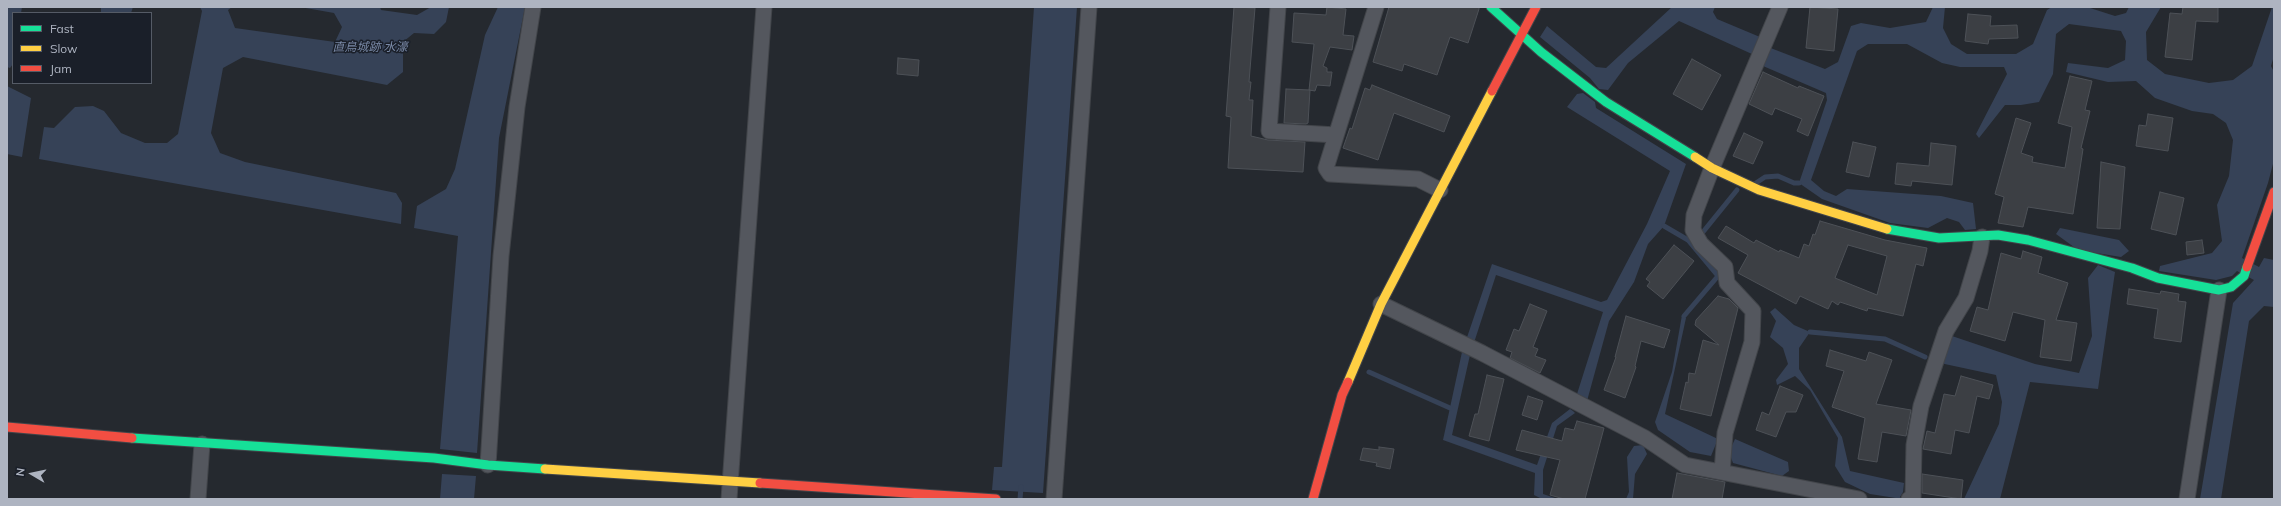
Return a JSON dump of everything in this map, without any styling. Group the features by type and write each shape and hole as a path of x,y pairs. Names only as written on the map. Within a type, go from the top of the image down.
{"street":[{"path":"488,465 501,256 517,107 533,7"},
{"path":"729,499 764,7"},
{"path":"1054,499 1089,7"},
{"path":"1278,7 1269,131 1336,135"},
{"path":"1376,7 1326,168 1330,174 1418,179 1440,190"},
{"path":"1491,7 1606,102 1712,168 1759,190 1888,229 1939,238 1998,235 2028,240 2132,268 2158,278 2219,290 2231,287 2244,276 2274,192"},
{"path":"1313,499 1342,395 1381,304 1536,7"},
{"path":"1722,472 1725,433 1752,342 1753,311 1727,283 1725,267 1701,244 1693,230 1694,215 1712,168 1780,7"},
{"path":"1913,498 1914,445 1921,406 1946,331 1966,298 1980,251 1982,236"},
{"path":"2187,499 2219,290"},
{"path":"1381,304 1468,346 1645,438 1684,465 1859,499"},
{"path":"7,428 202,444 434,458 488,465 996,499"},
{"path":"198,499 202,444"}],"water":[{"path":"7,7 22,7 21,12 12,12 12,65 10,68 7,67"},
{"path":"101,7 133,7 131,12 101,12"},
{"name":"直鳥城跡 水濠","path":"200,7 232,7 228,10 235,28 335,42 342,27 334,13 300,7 380,7 381,10 417,15 431,7 449,7 446,22 434,34 414,33 403,42 403,72 387,85 243,57 223,68 211,133 220,153 245,162 396,193 402,203 401,224 39,159 44,127 54,128 75,107 93,106 104,111 121,133 145,143 167,143 178,134 202,11"},
{"path":"498,7 525,7 499,138 477,453 440,449 458,236 414,228 417,206 446,189 455,169 485,35"},
{"path":"1034,7 1077,7 1043,493 992,490 994,467 1002,467"},
{"path":"1672,7 1715,7 1713,12 1717,19 1760,37 1768,47 1825,69 1838,62 1851,26 1861,23 1890,28 1926,22 1933,7 1945,7 1943,28 1951,44 1967,54 2016,54 2033,44 2047,10 2052,7 2087,7 2115,16 2126,13 2129,7 2161,7 2146,32 2147,60 2165,74 2209,83 2233,80 2252,66 2272,7 2274,7 2274,56 2271,66 2274,72 2274,160 2268,183 2242,258 2259,267 2264,258 2274,260 2274,307 2264,306 2249,321 2221,499 2200,499 2233,303 2254,280 2237,271 2232,276 2216,280 2159,271 2160,266 2212,253 2222,241 2217,205 2229,176 2233,140 2226,123 2213,114 2192,111 2155,98 2136,81 2108,82 2066,72 2068,63 2108,68 2125,60 2126,41 2121,31 2069,24 2056,34 2053,74 2039,102 2021,105 2005,105 1979,138 1976,134 2007,74 2004,67 1960,67 1942,63 1907,44 1868,44 1857,51 1811,180 1824,191 1836,196 1847,189 1941,196 1973,203 1976,229 1965,230 1959,222 1947,218 1928,228 1890,223 1822,199 1799,183 1827,100 1826,93 1763,66 1763,59 1679,21 1628,63 1608,90 1599,89 1590,78 1540,37 1547,26 1596,67 1606,68"},
{"path":"7,86 31,98 22,157 7,154"},
{"path":"1583,93 1595,102 1596,108 1686,164 1664,226 1648,244 1634,282 1609,321 1587,401 1577,394 1603,312 1496,275 1470,355 1452,435 1537,465 1552,423 1570,409 1573,411 1575,413 1557,426 1543,470 1543,494 1558,499 1542,499 1534,495 1535,473 1443,440 1462,352 1492,264 1601,302 1607,300 1647,224 1670,171 1567,107 1577,94"},
{"path":"2060,228 2119,240 2129,251 2121,257 2078,250 2056,234"},
{"path":"2098,265 2115,272 2098,389 2030,382 2000,499 1964,499 1999,424 2002,402 1996,375 1940,363 1949,335 2035,364 2079,373 2092,336 2088,278"},
{"path":"1775,308 1794,325 1810,332 1799,348 1799,369 1842,437 1850,471 1904,483 1903,492 1900,497 1902,499 1870,494 1845,482 1835,466 1838,438 1810,390 1795,376 1777,385 1776,380 1788,364 1783,348 1770,337 1776,321 1770,312"},
{"path":"1682,315 1686,318 1665,414 1718,439 1711,456 1690,452 1658,430 1655,422 1672,372"},
{"path":"1735,439 1788,462 1789,471 1782,476 1733,463 1729,452"},
{"path":"1643,445 1647,454 1635,474 1633,499 1626,499 1629,492 1627,457 1634,446"},
{"path":"442,474 476,476 474,499 440,499"}],"building":[{"path":"1234,7 1255,8 1249,82 1251,82 1249,100 1253,100 1251,136 1268,140 1305,142 1303,172 1228,168 1231,117 1226,116"},
{"path":"1327,7 1346,9 1343,35 1354,36 1352,50 1330,47 1323,66 1327,68 1327,72 1332,72 1330,86 1317,85 1315,91 1309,90 1314,44 1292,42 1294,13 1326,15"},
{"path":"1389,7 1479,7 1479,9 1468,43 1450,37 1437,75 1404,64 1402,71 1373,62"},
{"path":"1810,7 1838,9 1834,51 1806,48"},
{"path":"2183,7 2218,7 2218,22 2196,21 2192,60 2165,57 2170,13 2182,14"},
{"path":"1968,14 1991,16 1990,26 2017,25 2018,38 1989,39 1988,44 1965,41"},
{"path":"898,58 919,60 918,76 897,74"},
{"path":"1692,59 1721,75 1702,110 1673,94"},
{"path":"1763,72 1798,88 1799,86 1824,96 1808,136 1797,131 1802,119 1775,108 1772,115 1749,104"},
{"path":"2070,76 2092,81 2085,110 2090,111 2081,148 2083,149 2073,214 2028,207 2023,227 1998,223 2004,197 1995,194 2016,118 2031,123 2021,153 2033,157 2032,162 2065,168 2072,127 2058,123"},
{"path":"1372,85 1450,116 1444,132 1394,113 1378,160 1343,148 1350,128 1352,129 1365,88 1370,90"},
{"path":"1286,89 1310,90 1308,123 1284,123"},
{"path":"2148,114 2173,118 2168,151 2136,146 2139,125 2146,126"},
{"path":"1744,133 1763,142 1753,164 1733,156"},
{"path":"1853,142 1876,147 1869,177 1846,172"},
{"path":"1931,143 1956,146 1952,185 1912,181 1911,186 1895,184 1897,163 1929,166"},
{"path":"2101,162 2125,167 2120,229 2097,228"},
{"path":"2160,192 2184,198 2176,235 2151,229"},
{"path":"1820,221 1885,240 1927,248 1923,266 1916,264 1903,316 1868,308 1867,311 1840,302 1838,305 1832,301 1828,309 1800,296 1796,304 1738,273 1748,255 1718,238 1726,226 1754,243 1756,240 1779,252 1780,250 1799,258 1804,244 1809,246 1813,234 1815,235","holes":["1848,245 1887,256 1877,295 1835,278"]},
{"path":"2202,240 2204,253 2187,255 2186,242"},
{"path":"1674,245 1694,261 1663,299 1647,286 1650,282 1646,279"},
{"path":"2023,251 2042,257 2038,273 2068,283 2056,320 2077,323 2071,361 2040,357 2045,320 2013,312 2005,341 1970,331 1977,307 1988,310 2001,253 2021,259"},
{"path":"2129,289 2160,294 2161,291 2179,294 2178,301 2186,302 2181,342 2154,338 2158,309 2127,304"},
{"path":"1718,296 1729,299 1738,308 1711,416 1680,409 1686,382 1688,383 1689,373 1695,374 1703,340 1719,345 1695,325 1696,320"},
{"path":"1530,304 1547,311 1533,347 1538,349 1535,356 1546,360 1540,373 1510,358 1512,352 1506,350 1514,329 1519,331"},
{"path":"1626,316 1670,330 1664,348 1641,341 1636,367 1625,398 1604,390 1616,357"},
{"path":"1830,350 1866,361 1869,352 1892,360 1876,404 1911,410 1906,436 1882,432 1877,462 1858,459 1865,418 1832,407 1844,371 1826,366"},
{"path":"1487,375 1504,379 1489,441 1469,436 1475,414 1478,414"},
{"path":"1961,376 1993,385 1989,399 1977,396 1969,433 1955,430 1951,454 1923,449 1927,431 1935,433 1944,394 1955,396"},
{"path":"1780,386 1803,395 1796,412 1786,412 1776,437 1756,430 1762,412 1769,415"},
{"path":"1528,396 1543,401 1537,420 1522,415"},
{"path":"1577,421 1604,428 1585,499 1564,499 1550,495 1560,460 1516,450 1522,430 1562,441 1565,428 1574,430"},
{"path":"1379,447 1394,449 1390,469 1376,466 1377,463 1360,460 1363,448 1379,450"},
{"path":"1677,473 1725,482 1722,499 1672,499"},
{"path":"1922,474 1963,480 1961,499 1922,493"}],"waterway":[{"path":"1756,183 1765,177 1778,176 1794,183 1799,183"},
{"path":"1703,232 1737,190"},
{"path":"1664,226 1688,240 1718,276 1684,316"},
{"path":"1810,332 1885,339 1925,357"},
{"path":"1369,372 1450,408"},
{"path":"1020,499 1021,487"}],"traffic: fast":[{"path":"1491,7 1541,52 1606,102 1695,157"},
{"path":"1887,229 1939,238 1998,235 2028,240 2132,268 2158,278 2219,290 2231,287 2244,276 2247,267"},
{"path":"132,438 434,458 488,465 545,469"}],"traffic: slow":[{"path":"1348,382 1381,304 1492,91"},
{"path":"1695,157 1712,168 1759,190 1887,229"},
{"path":"545,469 760,483"}],"traffic: jam":[{"path":"1492,91 1536,7"},
{"path":"2247,267 2274,192"},
{"path":"1313,499 1342,395 1348,382"},
{"path":"7,427 132,438"},
{"path":"760,483 996,499"}]}
